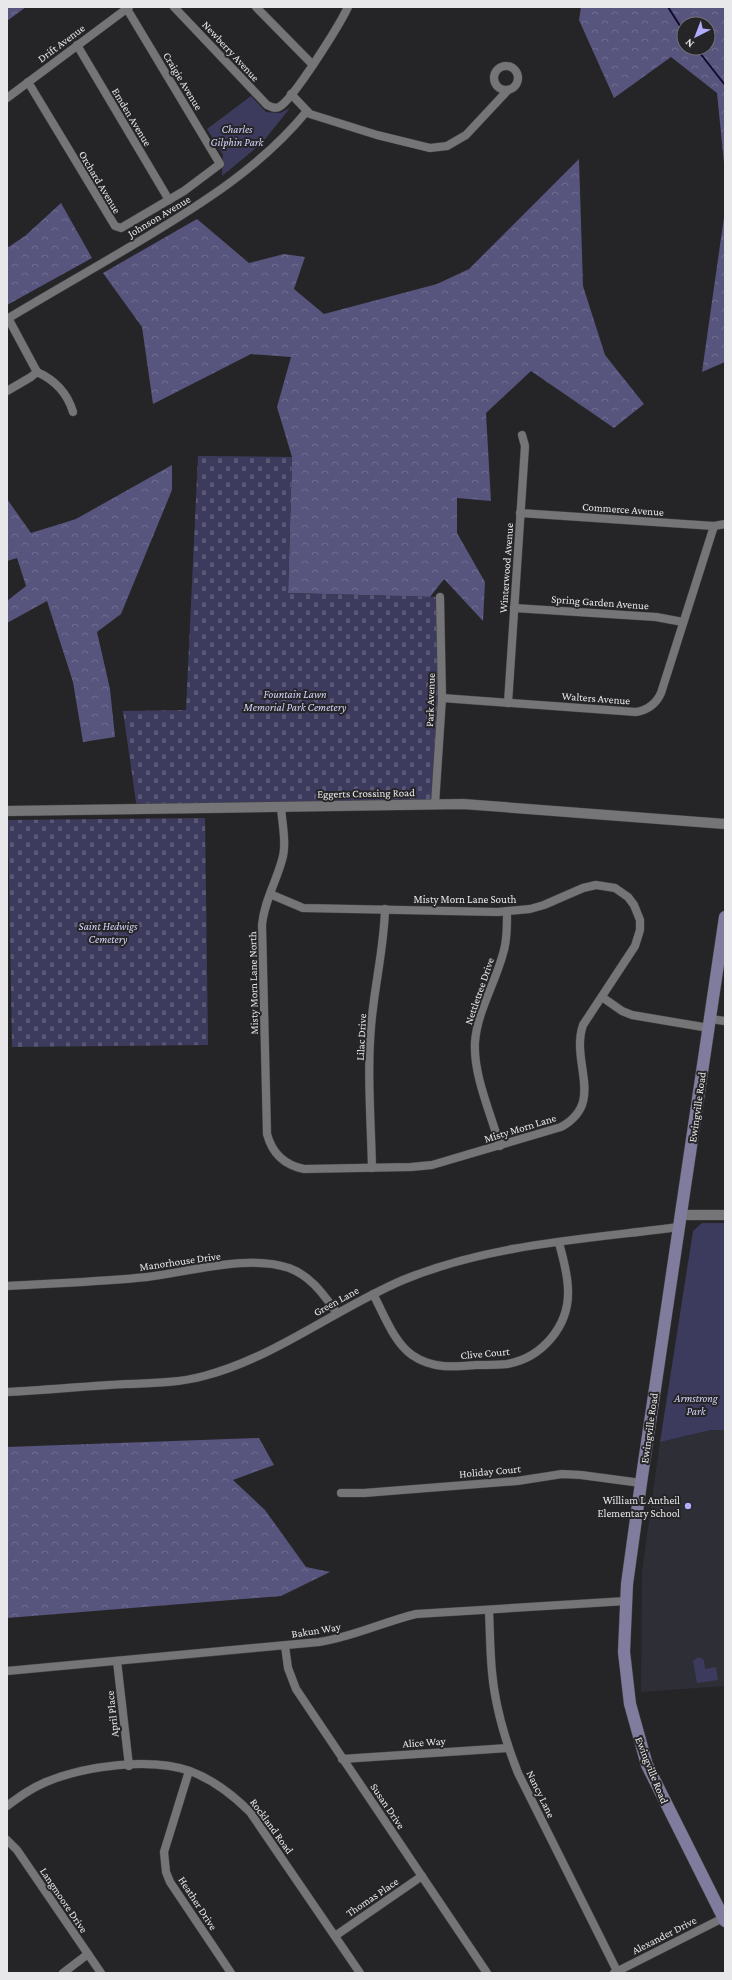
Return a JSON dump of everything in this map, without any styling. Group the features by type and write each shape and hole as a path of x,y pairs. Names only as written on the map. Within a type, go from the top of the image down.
{"main road":[{"name":"Ewingville Road","path":"724,1918 659,1792 640,1743 630,1704 624,1652 626,1601 641,1483 725,917"}],"street":[{"name":"Newberry Avenue","path":"174,7 267,105 273,108 280,107 291,94"},
{"path":"256,7 313,65"},
{"path":"348,7 313,65 291,94 310,114 370,133 422,147 447,146 466,136 508,90"},
{"name":"Drift Avenue","path":"7,98 128,8"},
{"name":"Craigie Avenue","path":"128,8 220,164"},
{"name":"Emden Avenue","path":"77,46 169,200"},
{"name":"Orchard Avenue","path":"28,82 115,226 121,228 169,200 204,177 220,164"},
{"name":"Johnson Avenue","path":"8,318 210,198 262,157 307,111"},
{"path":"8,318 37,372 50,377 59,386 73,412"},
{"path":"7,391 37,372"},
{"name":"Winterwood Avenue","path":"508,703 525,446 522,435"},
{"name":"Commerce Avenue","path":"520,513 714,526 725,524"},
{"name":"Walters Avenue","path":"442,698 636,712 643,711 654,704 659,698 714,526"},
{"name":"Park Avenue","path":"435,804 442,698 440,597"},
{"name":"Spring Garden Avenue","path":"514,608 656,617 683,622"},
{"name":"Eggerts Crossing Road","path":"7,811 435,804 496,806 725,824"},
{"name":"Misty Morn Lane North","path":"280,1158 274,1151 267,1134 262,925 263,914 284,851 281,807"},
{"name":"Misty Morn Lane South","path":"270,894 303,908 507,912 544,905 587,886 606,885 628,897 634,905 640,920"},
{"name":"Lilac Drive","path":"372,1168 370,1043 372,1018 384,937 385,909"},
{"name":"Nettletree Drive","path":"500,1146 477,1068 475,1041 478,1026 506,943 507,912"},
{"name":"Misty Morn Lane","path":"280,1158 287,1163 304,1168 411,1167 442,1163 561,1127 574,1118 580,1110 585,1093 579,1042 583,1025 635,946 640,930 640,920"},
{"path":"602,997 622,1012 632,1015 710,1024 725,1021"},
{"name":"Green Lane","path":"7,1392 157,1384 202,1376 222,1371 262,1355 373,1294 405,1280 460,1261 680,1221 725,1215"},
{"name":"Clive Court","path":"373,1294 397,1340 411,1355 420,1360 430,1364 448,1367 507,1364 535,1353 548,1342 555,1334 566,1312 568,1285 560,1242"},
{"name":"Manorhouse Drive","path":"7,1286 118,1280 228,1265 270,1264 290,1268 312,1282 336,1313"},
{"name":"Holiday Court","path":"341,1493 387,1491 517,1480 562,1474 582,1474 641,1483"},
{"name":"Bakun Way","path":"7,1671 336,1640 416,1614 489,1611 626,1601"},
{"name":"Nancy Lane","path":"489,1611 492,1679 508,1748 518,1772 617,1973"},
{"name":"Susan Drive","path":"285,1646 288,1668 296,1689 487,1973"},
{"name":"April Place","path":"118,1661 129,1766"},
{"name":"Alice Way","path":"342,1758 508,1748"},
{"name":"Rockland Road","path":"7,1806 32,1788 47,1782 85,1771 129,1766 161,1765 189,1771 216,1783 238,1800 250,1812 360,1973"},
{"name":"Heather Drive","path":"189,1771 165,1844 165,1867 170,1882 231,1973"},
{"name":"Langmoore Drive","path":"7,1840 17,1850 101,1973"},
{"name":"Thomas Place","path":"335,1936 422,1876"},
{"name":"Alexander Drive","path":"617,1973 724,1918"},
{"path":"63,1973 88,1954"}],"shaded area":[{"name":"William L Antheil Elementary School","path":"711,1430 725,1430 725,1686 641,1692 642,1571 660,1442"}],"green space":[{"path":"7,7 26,7 7,21"},
{"path":"581,7 725,7 725,173 717,93 671,57 614,98 579,20"},
{"name":"Charles Gilphin Park","path":"251,96 266,112 280,113 290,108 262,143 222,176 223,155 207,129"},
{"path":"579,159 583,286 605,355 644,404 614,428 531,371 486,413 491,501 457,498 457,533 485,582 483,621 444,579 430,597 288,593 292,457 277,407 291,357 251,354 153,404 142,327 103,273 197,219 249,263 284,254 305,257 294,289 324,314 437,284 469,269"},
{"path":"61,203 92,258 7,305 7,248 25,236"},
{"path":"725,210 725,362 702,372"},
{"name":"Fountain Lawn Memorial Park Cemetery","path":"198,456 292,457 288,593 440,597 442,698 435,804 137,809 123,711 186,710"},
{"path":"172,465 172,490 121,614 97,632 110,689 115,737 83,742 73,682 47,601 7,623 7,601 26,586 17,558 7,561 7,499 31,533 76,519"},
{"name":"Saint Hedwigs Cemetery","path":"205,818 208,1045 12,1047 8,820"},
{"name":"Armstrong Park","path":"702,1223 725,1223 725,1430 711,1430 660,1442 693,1231"},
{"path":"259,1438 274,1465 233,1480 265,1510 306,1567 330,1572 281,1596 7,1618 7,1447"},
{"path":"698,1657 704,1660 705,1669 716,1667 718,1680 697,1683 693,1661"}],"waterway":[{"path":"668,7 676,20"},
{"path":"702,56 725,85"}],"place":[{"name":"William L Antheil Elementary School","path":"688,1506"}]}
